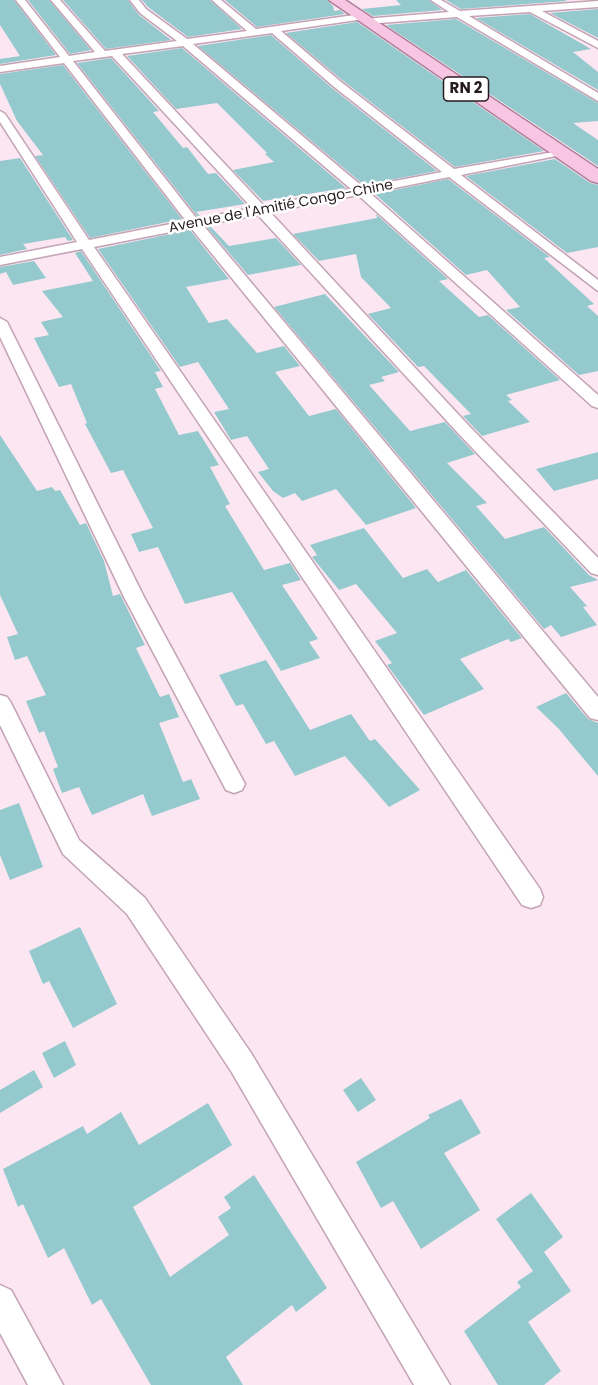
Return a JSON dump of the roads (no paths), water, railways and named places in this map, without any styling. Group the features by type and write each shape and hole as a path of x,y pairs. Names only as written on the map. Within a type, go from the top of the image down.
{"highway":[{"name":"RN 2","path":"336,0 598,176"}],"street":[{"path":"20,0 194,223 598,712"},
{"path":"55,0 259,211 598,569"},
{"path":"134,0 143,11 186,43 361,191 598,403"},
{"path":"216,0 254,32"},
{"path":"435,0 598,98"},
{"path":"517,0 598,45"},
{"path":"0,69 273,29 364,19 598,4"},
{"path":"273,29 337,84 598,287"},
{"path":"0,114 85,244 531,897"},
{"name":"Avenue de l'Amitié Congo-Chine","path":"0,261 561,153"},
{"path":"0,322 134,597 234,784"},
{"path":"0,703 71,847 136,906 241,1062 432,1385"},
{"path":"0,1301 46,1385"}]}
